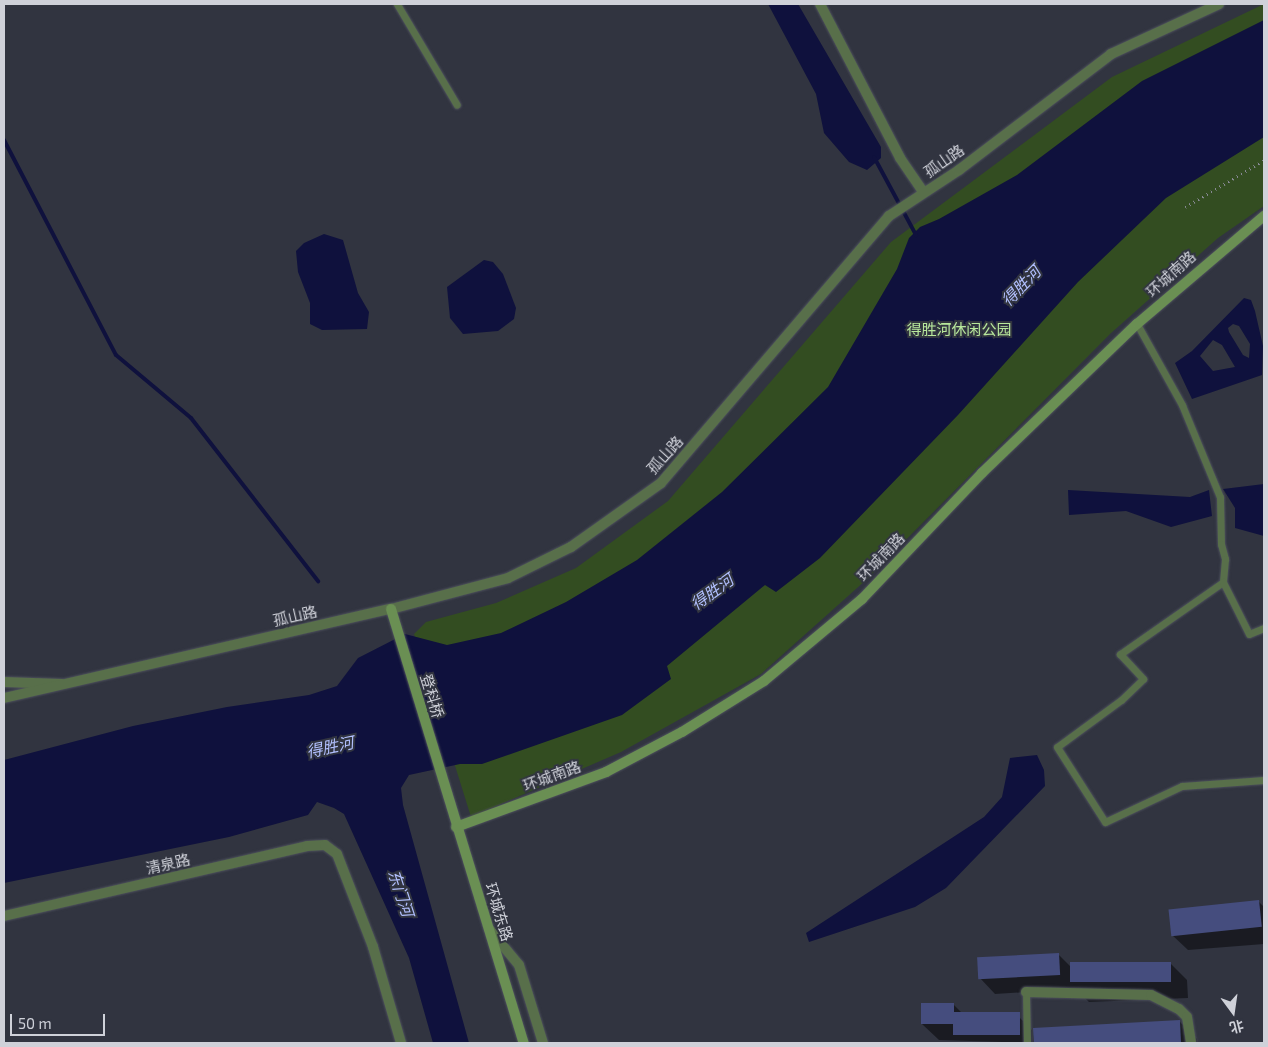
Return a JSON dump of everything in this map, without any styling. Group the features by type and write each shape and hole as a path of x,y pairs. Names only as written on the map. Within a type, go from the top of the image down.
{"main road":[{"name":"环城南路","path":"456,827 606,772 682,732 764,681 862,599 982,473 1138,324 1224,247 1264,216"},
{"name":"登科桥","path":"391,609 446,790"},
{"name":"环城东路","path":"446,790 524,1043"}],"street":[{"path":"820,4 900,158 924,193"},
{"name":"孤山路","path":"6,697 391,609 508,578 571,547 661,483 889,216 924,193 1111,54 1219,4"},
{"path":"4,682 63,684"},
{"name":"清泉路","path":"4,916 307,846 324,846 336,854 374,947 401,1043"},
{"path":"488,927 519,965 543,1043"},
{"path":"1026,992 1152,995 1179,1009 1187,1017 1191,1043"}],"lane":[{"path":"397,4 457,105"},
{"path":"1138,324 1182,405 1218,489 1221,544 1226,559 1223,582 1249,634 1264,628"},
{"path":"1223,582 1120,654 1143,679 1121,700 1058,746 1105,822 1182,786 1264,780"},
{"path":"1026,992 1027,1043"}],"path":[{"path":"1184,208 1264,160"}],"green space":[{"name":"得胜河休闲公园","path":"1264,4 1264,206 1218,238 1110,334 866,580 761,674 621,752 471,817 414,634 426,622 496,603 576,568 668,501 891,242 1112,77"}],"water":[{"path":"768,4 798,4 881,147 881,158 867,170 849,162 824,133 816,94"},
{"name":"得胜河休闲公园","path":"1264,20 1264,137 1166,198 1078,282 958,415 820,558 776,592 765,585 667,666 671,679 622,715 482,764 460,764 409,775 401,788 403,805 469,1043 433,1043 409,958 344,814 317,802 308,815 229,837 4,883 4,760 133,726 227,707 309,695 337,686 358,658 405,634 447,645 501,633 566,602 637,560 722,492 828,387 897,269 909,238 920,227 939,219 1017,175 1142,81"},
{"path":"324,234 343,240 358,293 369,312 367,329 322,330 310,324 310,303 298,272 296,251 304,243"},
{"path":"484,260 493,262 503,274 516,308 514,319 498,331 463,334 450,318 447,287"},
{"path":"1244,298 1251,300 1263,346 1262,375 1192,399 1175,363 1192,351","holes":["1233,324 1239,326 1250,344 1249,358 1243,355 1229,332 1228,328","1213,340 1222,345 1235,367 1213,371 1200,356"]},
{"path":"1264,484 1264,536 1235,528 1235,508 1223,489"},
{"path":"1068,490 1190,497 1209,490 1212,516 1171,527 1126,511 1069,515"},
{"path":"1037,755 1044,770 1045,786 946,888 915,907 809,942 806,933 984,817 1002,797 1010,758"}],"building":[{"path":"1259,900 1262,927 1171,936 1168,910"},
{"path":"1059,953 1060,975 978,979 977,957"},
{"path":"1070,962 1171,962 1171,982 1070,982"},
{"path":"921,1003 954,1003 954,1012 1020,1012 1020,1035 953,1035 953,1024 921,1024"},
{"path":"1180,1020 1181,1043 1034,1043 1033,1028"}],"waterway":[{"path":"4,140 116,355 191,418 318,581"},
{"path":"874,157 916,235"}],"water label":[{"name":"得胜河","path":"1021,286"},
{"name":"得胜河","path":"712,592"},
{"name":"得胜河","path":"330,747"},
{"name":"东门河","path":"401,893"}]}
